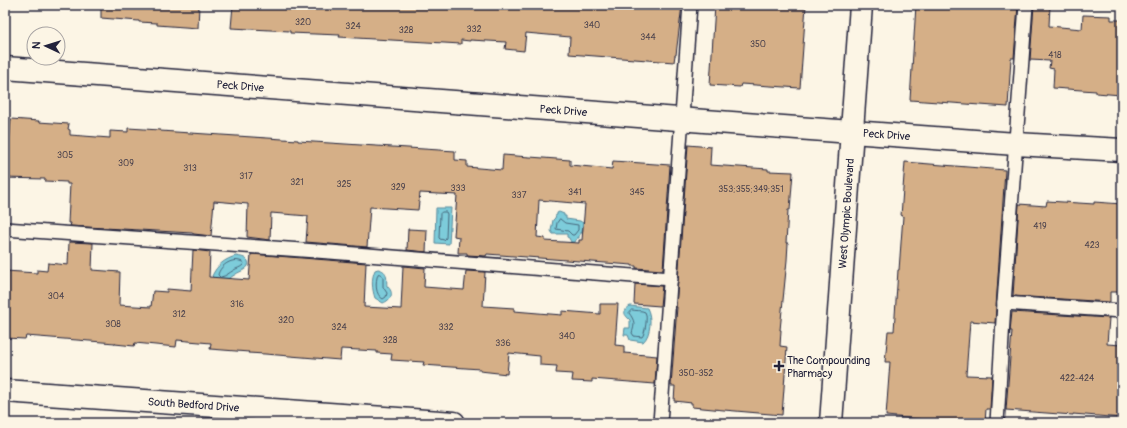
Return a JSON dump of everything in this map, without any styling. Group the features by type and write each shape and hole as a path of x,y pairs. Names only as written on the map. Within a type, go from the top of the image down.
{"street":[{"name":"West Olympic Boulevard","path":"831,423 861,5"},
{"name":"Peck Drive","path":"5,68 852,132 1122,150"},
{"name":"South Bedford Drive","path":"5,391 454,423"}],"lane":[{"path":"660,423 690,5"},
{"path":"997,423 1004,303 1026,5"},
{"path":"5,229 322,251 671,279"},
{"path":"1004,303 1122,311"}],"water":[{"path":"436,208 451,208 449,244 435,243"},
{"path":"559,212 566,216 566,219 580,221 583,223 582,233 580,233 579,238 577,238 575,242 571,242 567,237 567,234 553,234 551,231 553,220"},
{"path":"236,256 243,257 248,261 249,264 247,268 225,281 215,279 212,276 222,263"},
{"path":"378,269 385,273 387,278 387,286 391,291 390,298 383,303 375,298 373,288 372,280 375,270"},
{"path":"630,306 647,308 649,312 649,331 643,342 630,340 628,335 624,335 625,328 630,328 630,320 626,316 625,311"}],"building":[{"path":"101,5 199,5 198,28 157,25 157,23 101,18"},
{"path":"233,5 682,5 674,62 569,54 570,37 526,33 524,51 505,49 506,42 461,40 461,44 339,37 340,35 290,33 290,31 231,28"},
{"path":"715,5 806,5 800,88 741,84 740,87 710,85"},
{"path":"916,5 968,5 987,7 987,5 1018,5 1014,58 1011,58 1008,107 910,100"},
{"path":"1034,5 1050,5 1049,26 1082,29 1083,15 1111,16 1111,20 1122,20 1121,95 1096,93 1096,91 1053,88 1054,69 1049,68 1050,61 1030,60"},
{"path":"11,119 69,124 68,129 70,130 70,135 110,138 110,131 128,132 128,128 455,151 455,160 467,161 467,167 502,170 503,155 570,160 570,165 612,169 613,161 670,165 663,270 636,268 636,266 632,265 487,254 486,256 467,255 467,253 458,253 459,237 454,236 457,195 420,193 418,210 370,207 367,247 306,242 308,216 271,213 270,240 247,237 248,204 214,201 211,236 192,233 70,226 71,223 68,223 70,184 67,184 67,182 45,181 45,179 5,178 5,144 9,145","holes":["539,200 585,204 582,240 579,240 579,243 545,241 545,238 537,237"]},
{"path":"688,145 711,147 710,165 793,172 790,210 788,210 786,243 788,243 787,260 780,330 780,346 787,347 782,415 692,407 692,403 674,401 675,386 671,386"},
{"path":"905,162 1005,170 995,323 970,321 966,375 992,376 990,409 986,409 985,423 936,423 928,422 928,420 886,416 890,362 885,362 888,331 894,331 903,216 901,216"},
{"path":"1047,201 1122,204 1122,292 1110,292 1110,302 1013,296 1019,204 1046,206"},
{"path":"408,229 427,230 426,252 407,250"},
{"path":"69,242 93,243 92,270 120,272 119,305 151,307 153,291 167,292 167,289 191,291 193,250 210,252 209,277 249,280 251,254 366,263 364,307 401,309 403,266 425,268 424,287 464,290 466,271 485,272 483,306 514,308 514,311 562,315 562,311 600,314 600,304 618,304 615,345 624,346 624,353 657,356 655,384 592,379 592,382 572,381 573,374 556,373 557,366 540,365 540,356 509,353 507,374 480,371 480,369 423,365 424,362 391,360 392,354 377,353 377,351 341,349 340,360 210,349 211,343 177,340 176,347 135,343 134,346 115,343 26,336 25,339 5,338 5,271 37,273 37,270 47,271 48,263 68,265"},
{"path":"635,284 662,286 660,306 634,304"},
{"path":"1012,312 1109,318 1107,344 1122,345 1122,418 1006,410"}],"place":[{"name":"The Compounding Pharmacy","path":"779,366"}]}
